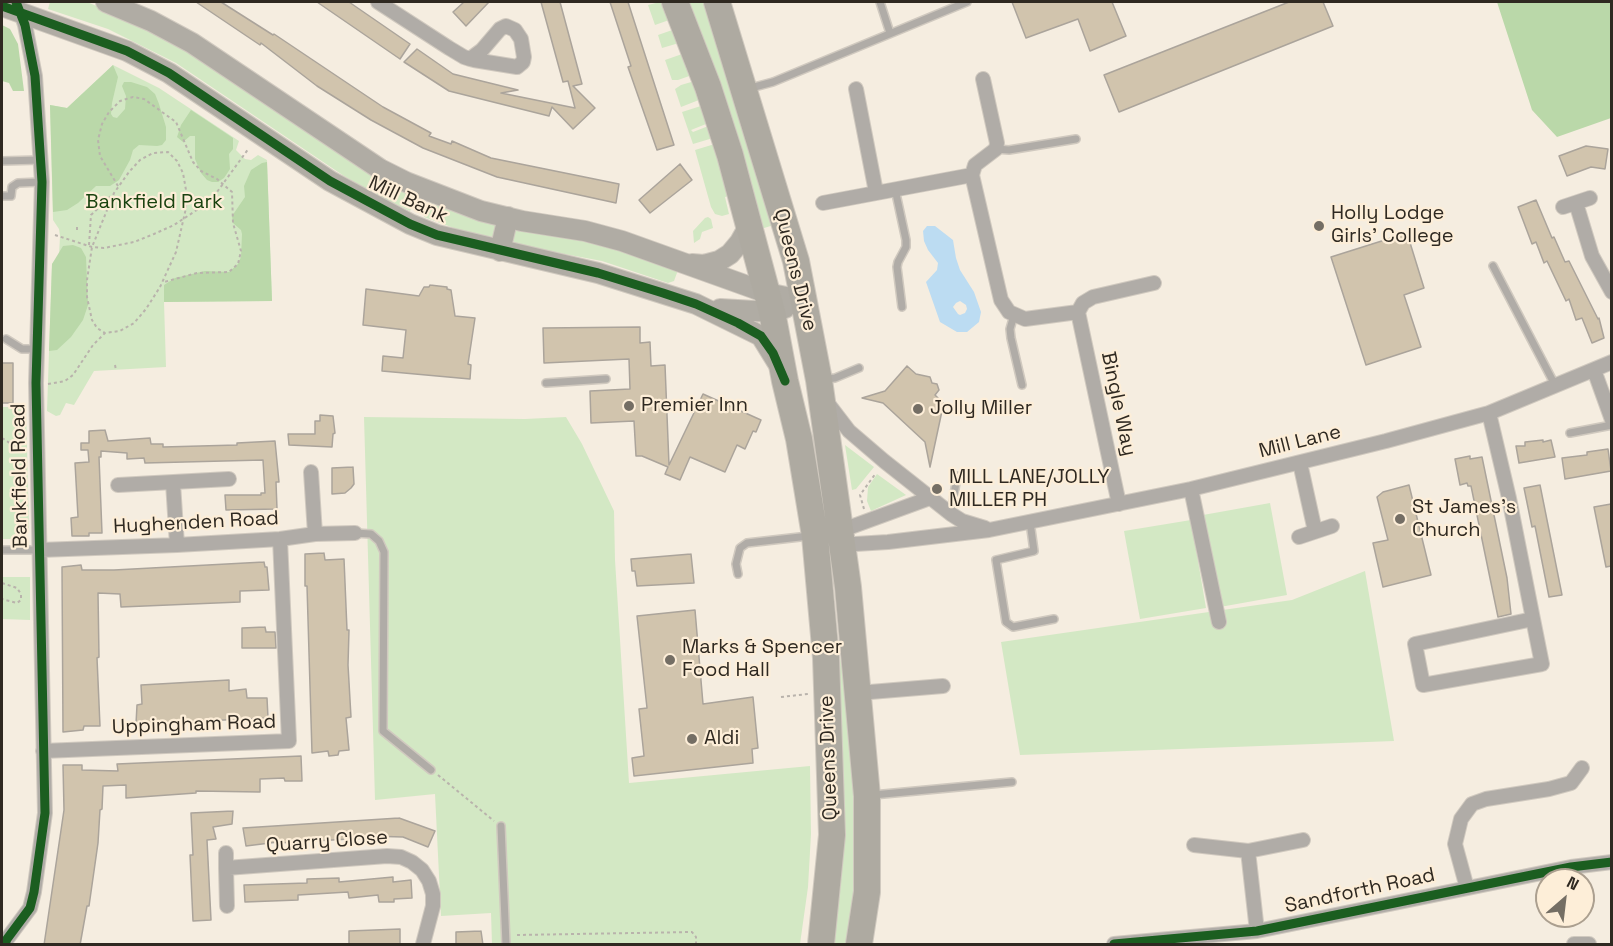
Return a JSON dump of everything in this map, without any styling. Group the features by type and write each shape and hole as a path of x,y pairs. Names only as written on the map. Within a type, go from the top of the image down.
{"highway":[{"name":"Queens Drive","path":"675,2 708,87 730,154 770,303 799,439 815,536 826,658 832,835 820,945"},
{"name":"Queens Drive","path":"717,2 796,261 819,387 841,539 867,796 867,892 859,945"},
{"path":"815,536 828,522 836,501"}],"street":[{"name":"Mill Bank","path":"106,2 151,21 192,43 380,169 440,196 482,211 604,236 683,264 770,303"},
{"path":"378,2 470,59"},
{"name":"Mill Bank","path":"2,6 19,7 127,51 169,73 330,182 437,236 598,273 696,304 731,311 770,303 805,301"},
{"name":"Bankfield Road","path":"5,945 25,916 34,892 45,813 36,383 42,182 35,76 19,7"},
{"path":"983,79 996,133 996,149 975,165 972,175 1001,300 1009,312 1025,319 1078,312 1083,303 1093,297 1154,283"},
{"path":"856,89 876,192"},
{"path":"823,203 972,175"},
{"path":"1590,198 1569,205 1611,292"},
{"path":"500,252 508,217"},
{"name":"Mill Bank","path":"683,264 704,265 719,261 733,251 749,226"},
{"name":"Mill Bank","path":"696,304 761,336 773,353 785,381"},
{"name":"Bingle Way","path":"1078,312 1119,504"},
{"name":"Mill Lane","path":"815,536 841,539 989,530 1191,489 1489,413 1611,362"},
{"path":"1594,370 1611,423"},
{"path":"819,387 849,431 951,514 962,521 989,530"},
{"path":"1489,413 1509,498 1542,664 1423,685 1415,645 1533,619"},
{"path":"1300,463 1315,531"},
{"path":"311,472 315,534"},
{"path":"118,485 229,479"},
{"path":"173,483 177,545"},
{"path":"1191,489 1219,622"},
{"name":"Mill Lane","path":"841,539 930,498"},
{"path":"1299,537 1332,526"},
{"name":"Hughenden Road","path":"40,550 177,545 355,533"},
{"name":"Uppingham Road","path":"43,751 289,741 280,539"},
{"path":"858,693 943,686"},
{"path":"1467,888 1455,844 1461,819 1472,804 1486,799 1549,789 1571,783 1582,768"},
{"path":"1194,845 1248,851 1303,840"},
{"path":"1248,851 1257,931"},
{"path":"226,853 227,906"},
{"name":"Quarry Close","path":"226,868 387,856 401,857 422,870 433,894 433,906 423,945"},
{"name":"Sandforth Road","path":"1114,945 1257,931 1571,867 1611,862"},
{"path":"1574,945 1589,945"}],"lane":[{"path":"880,2 891,33"},
{"path":"745,90 773,82 956,4 967,2"},
{"path":"996,149 1009,150 1076,139"},
{"path":"2,161 40,160"},
{"path":"2,196 11,196 12,187 18,183 42,182"},
{"path":"895,189 906,240 906,247 897,267 902,307"},
{"path":"1493,266 1555,385"},
{"path":"1014,315 1010,329 1022,385"},
{"path":"6,339 22,349 36,349"},
{"path":"819,387 859,368"},
{"path":"546,383 606,379"},
{"path":"1570,433 1611,423"},
{"path":"951,514 957,476"},
{"path":"1030,522 1034,551 996,560 1006,622 1013,627 1054,619"},
{"path":"355,533 371,534 379,541 384,552 383,731 431,770"},
{"path":"738,574 736,564 740,548 747,543 815,536"},
{"path":"2,550 40,550"},
{"path":"867,796 1012,782"},
{"path":"501,826 506,945"}],"path":[{"path":"118,186 100,156 98,140 102,124 109,112 120,101 133,97 144,99 176,122 193,162 201,171 210,174 232,192 233,223 241,251 238,264 229,272 205,271 162,282"},
{"path":"41,234 60,236 104,248 134,242 165,230 206,204 224,184 260,133"},
{"path":"36,383 55,384 65,381 79,368 93,345 105,333 120,331 134,323 146,309 176,252 184,218 185,182 177,160 168,152 157,151 140,160 114,193 91,246"},
{"path":"105,333 97,328 92,320 87,297 91,215 114,193"},
{"path":"2,438 38,460"},
{"path":"866,514 860,495 877,470"},
{"path":"2,583 16,588 21,594 21,600 17,603 2,599"},
{"path":"781,697 826,693"},
{"path":"431,770 501,826"},
{"path":"506,935 692,932 696,937 696,945"}],"green space":[{"path":"50,2 87,2 158,32 418,194 410,211 344,176 176,63 108,29 48,9"},
{"path":"666,2 672,19 655,25 648,5"},
{"path":"687,2 707,2 777,224 761,229"},
{"path":"1497,2 1611,2 1611,118 1557,137 1532,110"},
{"path":"2,25 10,29 18,44 24,91 13,91 9,83 2,81"},
{"path":"678,28 679,43 662,48 658,35"},
{"path":"685,53 695,74 672,80 665,60"},
{"name":"Bankfield Park","path":"113,65 159,88 239,141 236,150 245,159 251,160 258,155 267,160 272,301 164,302 166,367 94,371 74,405 66,403 60,415 56,416 47,411 52,264 59,256 60,236 59,229 53,220 50,105 67,108"},
{"path":"113,65 118,77 112,103 113,117 117,118 125,109 126,96 122,86 124,82 147,87 155,94 159,104 166,127 166,140 162,145 157,146 139,145 133,150 119,180 110,186 96,186 67,210 53,212 50,105 67,108"},
{"path":"698,80 704,98 681,107 675,89"},
{"path":"704,105 711,122 691,130 693,132 711,125 713,138 693,144 682,112"},
{"path":"191,110 233,138 233,149 229,154 230,169 218,182 207,180 201,173 195,159 195,136 190,136 183,142 177,137 181,125"},
{"path":"718,143 733,195 725,197 729,214 722,216 715,214 711,207 695,150"},
{"path":"267,162 272,301 164,302 164,285 175,278 205,271 229,272 238,264 241,257 242,234 233,223 232,216 245,197 244,186 251,170"},
{"path":"432,200 498,225 494,237 470,234 424,217"},
{"path":"708,217 711,219 713,228 702,232 700,239 694,243 693,231"},
{"path":"516,228 596,241 678,270 674,281 668,283 602,261 516,245 511,238"},
{"path":"73,245 81,248 86,257 88,305 83,320 71,337 57,350 49,351 52,264 63,246"},
{"path":"2,407 26,407 29,528 26,534 18,539 2,539"},
{"path":"364,417 525,419 566,417 582,444 614,511 629,783 810,766 811,834 808,887 800,944 492,944 491,913 441,916 435,794 375,800"},
{"path":"845,445 874,467 856,489 852,490"},
{"path":"877,474 906,495 871,511 867,501 868,487"},
{"path":"1270,503 1287,595 1220,607 1203,515"},
{"path":"1191,520 1206,608 1140,619 1124,531"},
{"path":"1365,571 1394,741 1020,755 1001,642 1292,600"},
{"path":"2,577 30,577 30,620 2,619"},
{"path":"842,649 859,826 850,944 832,944 844,845 838,679"}],"water":[{"path":"927,226 935,226 953,240 960,270 974,292 981,312 979,322 967,332 957,332 940,322 926,282 937,270 938,263 928,250 923,231","holes":["960,301 966,305 965,313 960,315 953,307"]}],"building":[{"path":"196,2 221,2 274,34 383,107 431,133 429,136 451,144 452,141 491,158 619,184 616,203 497,177 423,148 371,120 317,86 261,43 260,45"},
{"path":"317,2 349,2 410,44 400,59"},
{"path":"464,2 489,2 466,26 453,12"},
{"path":"541,2 560,2 582,84 573,86 595,108 573,129 552,107 549,116 449,91 404,62 417,49 453,74 518,90 501,93 575,108 568,81 563,82"},
{"path":"610,2 628,2 674,145 657,150 628,67 631,66"},
{"path":"1012,2 1112,2 1126,36 1090,51 1078,19 1026,38"},
{"path":"1289,2 1323,2 1333,26 1119,112 1104,75"},
{"path":"1586,146 1608,149 1605,169 1591,167 1567,176 1559,156"},
{"path":"680,164 692,180 650,213 639,200"},
{"path":"1536,200 1552,238 1554,237 1565,262 1569,261 1599,318 1604,338 1592,343 1582,318 1576,320 1569,299 1566,301 1547,261 1544,263 1536,242 1532,244 1518,207"},
{"path":"1407,233 1424,288 1404,295 1421,347 1366,365 1331,257"},
{"path":"430,285 447,287 451,290 455,316 475,318 468,364 471,365 470,379 382,371 383,356 403,358 406,330 363,325 366,289 419,296 424,287"},
{"name":"Premier Inn","path":"640,327 640,343 650,342 651,366 665,365 669,465 703,394 761,420 745,449 737,445 725,472 690,457 680,480 665,474 668,467 642,456 636,456 634,421 591,423 590,391 630,389 629,359 544,363 543,328"},
{"path":"2,363 13,363 13,403 2,403"},
{"name":"Jolly Miller","path":"907,366 916,374 930,377 932,383 937,384 939,390 935,395 946,406 942,411 930,467 925,442 883,403 862,398 885,391"},
{"path":"320,415 333,416 335,433 332,447 289,445 288,434 315,434 315,421 320,421"},
{"path":"105,430 108,441 150,438 151,444 163,444 163,447 237,445 237,443 275,441 279,482 276,482 277,509 226,510 225,495 265,493 263,460 145,463 144,458 127,459 127,453 101,451 101,457 99,457 102,533 72,536 71,518 78,517 75,463 89,462 88,450 81,450 81,443 89,443 89,431"},
{"path":"1543,440 1543,442 1551,440 1555,457 1519,463 1516,446 1525,446 1525,442"},
{"path":"1608,449 1611,471 1565,479 1562,458 1587,455 1587,452"},
{"path":"1470,456 1470,459 1482,457 1507,578 1511,614 1498,617 1471,486 1467,483 1460,485 1455,459"},
{"path":"353,467 354,484 351,488 345,493 332,494 332,468"},
{"name":"St James's Church","path":"1409,485 1431,575 1383,587 1373,543 1388,540 1377,497 1383,492"},
{"path":"1540,485 1562,595 1549,597 1535,526 1532,527 1524,488"},
{"path":"1611,504 1611,566 1606,567 1594,507"},
{"path":"324,553 325,560 344,559 347,630 349,630 348,665 351,717 346,718 349,750 339,751 338,755 329,756 328,751 312,753 307,586 305,586 305,554"},
{"path":"691,554 694,583 637,586 631,559"},
{"path":"264,562 267,567 269,590 240,591 240,602 121,607 120,594 98,593 99,657 97,658 100,726 84,726 83,730 63,732 62,567 81,565 82,570 114,570"},
{"path":"695,610 703,704 753,697 758,748 752,749 753,763 634,776 632,758 644,756 639,709 647,708 637,616"},
{"path":"265,627 266,632 275,632 276,648 242,648 242,628"},
{"path":"229,680 229,691 246,689 247,698 267,698 268,718 136,724 137,705 142,704 141,685"},
{"path":"301,756 302,781 285,781 284,778 260,779 260,792 196,791 196,793 126,798 126,785 103,786 89,906 87,906 80,945 44,945 64,810 63,765 82,765 82,770 118,771 117,764"},
{"path":"233,811 232,824 213,827 216,839 207,840 211,920 193,921 191,813"},
{"path":"399,818 435,831 428,847 403,837 368,836 368,838 278,842 246,846 243,828"},
{"path":"393,877 393,882 411,880 412,898 394,899 394,902 379,902 378,895 349,898 348,892 298,895 298,900 245,902 244,885 307,883 307,879 339,878 339,882"},
{"path":"400,929 400,945 349,945 349,931"},
{"path":"481,931 483,945 456,945 456,932"}],"cycle path":[{"path":"5,944 30,908 45,813 36,383 42,182 35,76 25,25 16,2"},
{"path":"2,6 127,51 169,73 330,181 410,224 437,235 598,273 696,304 738,323 761,336 773,353 785,381"},
{"path":"1114,944 1257,931 1571,867 1612,862"}],"place":[{"name":"Holly Lodge Girls' College","path":"1319,226"},
{"name":"Premier Inn","path":"629,406"},
{"name":"Jolly Miller","path":"918,409"},
{"name":"MILL LANE/JOLLY MILLER PH","path":"937,489"},
{"name":"St James's Church","path":"1400,519"},
{"name":"Marks & Spencer Food Hall","path":"670,660"},
{"name":"Aldi","path":"692,739"}]}
